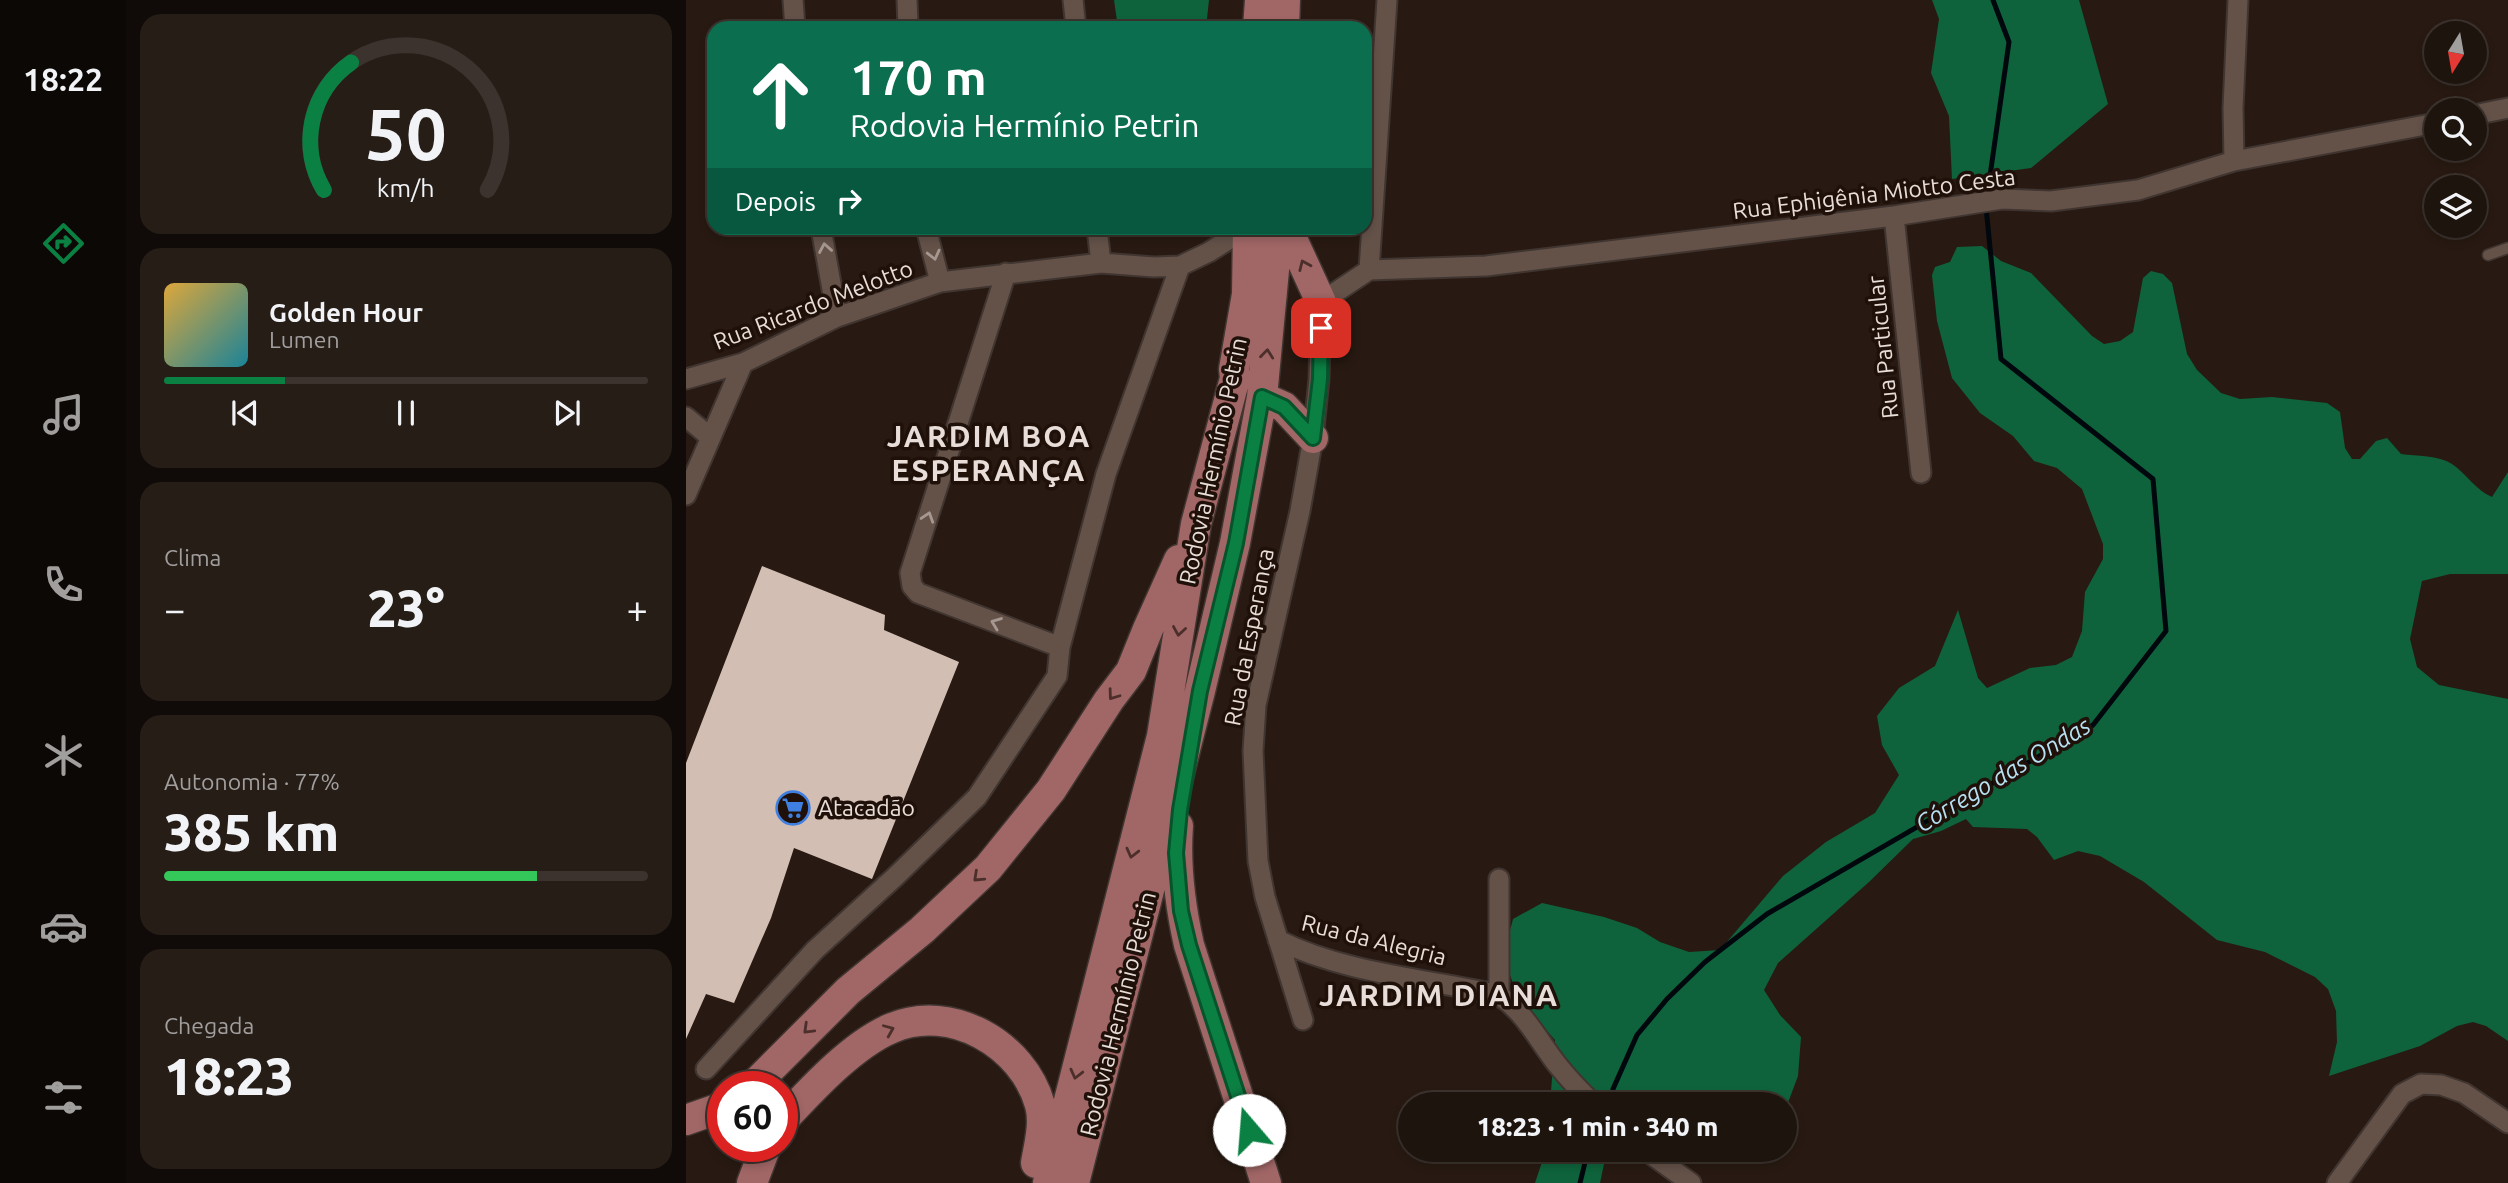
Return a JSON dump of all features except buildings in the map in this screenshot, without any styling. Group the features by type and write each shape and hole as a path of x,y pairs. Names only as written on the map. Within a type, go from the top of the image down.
{"main road":[{"path":"1258,21 1260,0"},
{"path":"1284,21 1285,0"},
{"name":"Rodovia Hermínio Petrin","path":"1048,1183 1162,736 1196,524 1235,378 1234,369 1247,294 1248,235"},
{"name":"Rodovia Hermínio Petrin","path":"1074,1183 1236,543 1262,397 1277,235"},
{"path":"1290,235 1321,302"},
{"path":"1262,397 1284,407 1313,438"},
{"path":"768,1071 848,991 922,930 988,868 1044,800 1131,671 1147,629 1196,524"},
{"path":"1200,691 1180,810 1176,853 1181,911 1189,945 1266,1183"},
{"path":"798,1105 863,1042 893,1027 914,1022 945,1021 965,1025 987,1036 1015,1060 1031,1082 1041,1107 1042,1126 1033,1183"},
{"path":"686,1120 707,1113"},
{"path":"752,1183 760,1162"}],"street":[{"path":"793,0 794,21"},
{"path":"907,0 908,21"},
{"path":"1073,0 1075,21"},
{"path":"1372,226 1387,0"},
{"path":"2234,161 2233,108 2238,0"},
{"path":"2487,112 2508,108"},
{"name":"Rua Ephigênia Miotto Cesta","path":"1369,271 1486,266 1894,216 2002,199 2051,201 2138,190 2234,161 2424,125"},
{"name":"Rua Particular","path":"1894,216 1921,473"},
{"path":"822,235 837,317"},
{"path":"928,235 940,282"},
{"path":"1098,235 1101,263"},
{"name":"Rua Ricardo Melotto","path":"686,379 743,363 837,317 940,282 1101,263 1154,267 1180,265 1221,245 1233,235"},
{"path":"1321,302 1369,271 1371,235"},
{"path":"706,1069 815,950 977,797 1057,676 1060,648 1106,474 1180,265"},
{"path":"1006,273 910,573 910,582 918,593 1060,648"},
{"name":"Rua da Esperança","path":"1304,1020 1265,897 1258,861 1253,751 1256,705 1300,510 1313,438 1320,379 1321,302"},
{"path":"686,495 743,363"},
{"path":"686,417 710,437"},
{"path":"1499,879 1499,995 1514,1005 1534,1028 1555,1062 1583,1092"},
{"name":"Rua da Alegria","path":"1279,940 1307,954 1346,964 1499,995"},
{"path":"2337,1183 2402,1094 2421,1084 2441,1085 2464,1093 2508,1123"},
{"path":"1662,1162 1691,1183"}],"lane":[{"path":"2488,255 2508,248"}],"green space":[{"path":"1114,0 1209,0 1207,21 1117,21"},
{"path":"1932,0 2079,0 2108,104 2031,168 1952,179 1949,116 1931,73 1939,19"},
{"path":"1982,246 2001,261 2031,273 2092,336 2104,344 2120,341 2133,332 2143,278 2151,271 2163,274 2172,283 2187,354 2197,370 2221,393 2240,399 2272,397 2327,403 2340,412 2345,448 2352,459 2360,459 2376,441 2387,438 2401,454 2434,457 2452,464 2492,497 2508,472 2508,574 2450,574 2422,581 2410,639 2417,667 2439,685 2508,699 2508,1041 2486,1026 2473,1022 2457,1026 2420,1046 2329,1076 2337,1042 2336,1011 2328,989 2315,977 2265,952 2217,940 2144,882 2100,856 2078,851 2054,860 2037,837 2027,829 1973,827 1966,819 1941,831 1913,839 1778,963 1764,990 1780,1015 1801,1037 1798,1076 1792,1092 1551,1092 1555,1040 1514,986 1507,961 1507,943 1513,919 1542,903 1604,917 1637,928 1660,942 1689,952 1720,950 1783,876 1826,842 1875,813 1899,775 1882,745 1877,716 1899,688 1935,666 1958,610 1978,678 1987,688 2030,668 2056,665 2072,657 2082,631 2085,592 2103,559 2103,544 2082,489 2057,468 2034,461 2013,436 1980,413 1952,378 1937,321 1932,275 1935,267 1950,262 1957,247"},
{"path":"1542,1162 1604,1162 1600,1183 1535,1183"}],"waterway":[{"name":"Córrego das Ondas","path":"1987,197 2009,42 1993,0"},
{"name":"Córrego das Ondas","path":"1613,1089 1637,1035 1667,999 1705,962 1767,914 2093,725 2166,631 2153,479 2001,359 1986,207"},
{"name":"Córrego das Ondas","path":"1580,1183 1585,1162"}],"place":[{"name":"Atacadão","path":"793,808"}],"district":[{"name":"JARDIM BOA ESPERANÇA","path":"989,454"},
{"name":"JARDIM DIANA","path":"1439,996"}],"route":[{"path":"1249,1130 1189,945 1181,911 1176,853 1180,810 1200,691 1236,543 1262,397 1284,407 1313,438 1320,379 1321,328"}]}
